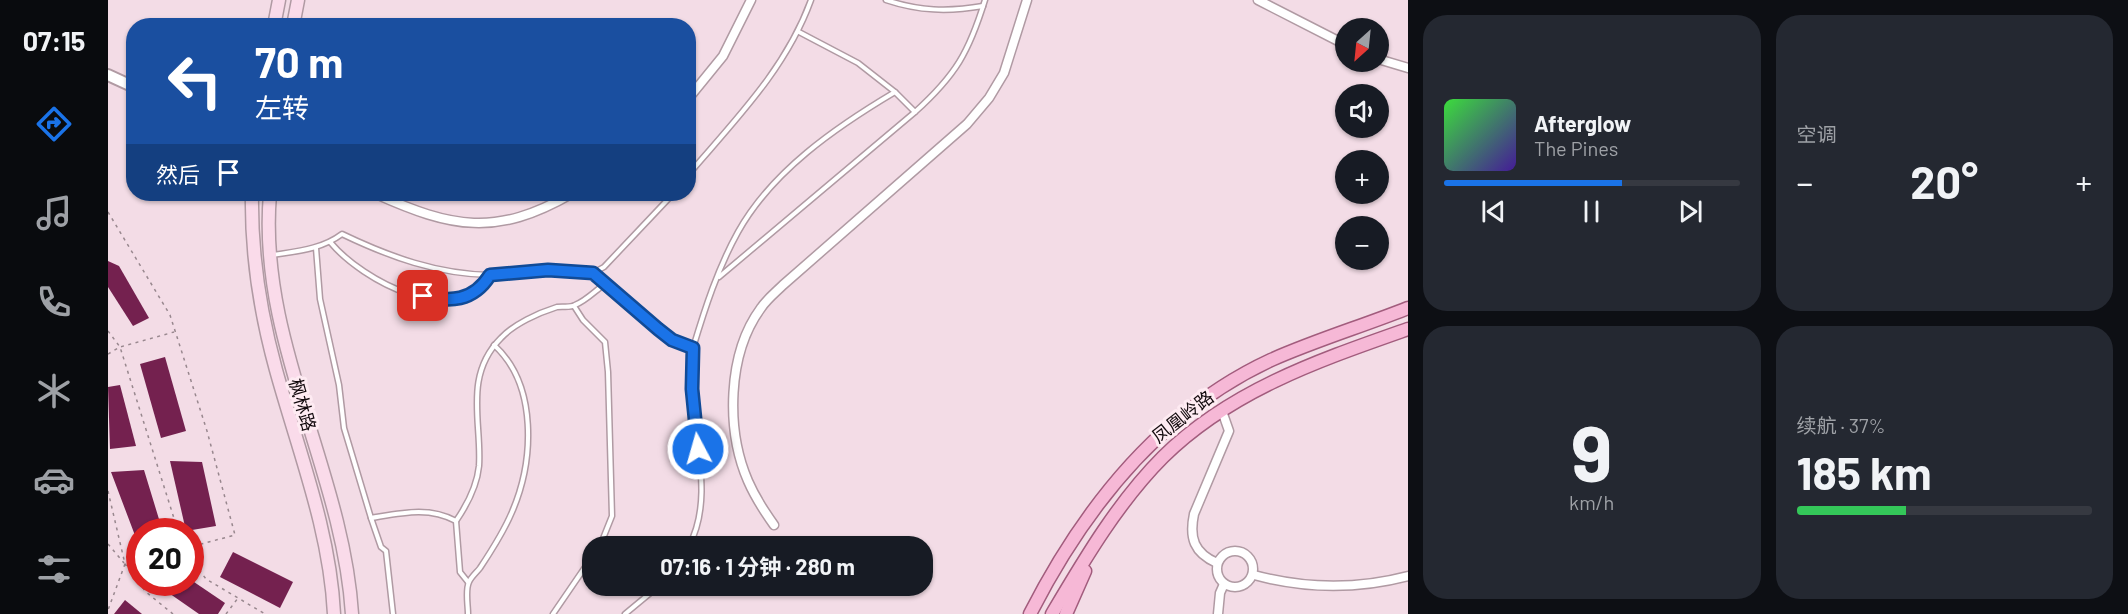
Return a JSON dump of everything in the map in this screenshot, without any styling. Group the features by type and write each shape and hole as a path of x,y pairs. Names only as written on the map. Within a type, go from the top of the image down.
{"main road":[{"path":"276,18 279,0"},
{"path":"295,18 298,0"},
{"name":"枫林路","path":"252,201 253,248 260,300 275,368 320,520 333,591 334,614"},
{"name":"枫林路","path":"270,201 269,256 274,288 298,393 336,520 350,588 352,614"},
{"name":"凤凰岭路","path":"1030,614 1046,585 1116,481 1149,443 1192,407 1270,361 1408,308"},
{"name":"凤凰岭路","path":"1052,614 1100,538 1163,457 1222,411 1277,379 1408,329"},
{"path":"1066,614 1100,538"},
{"path":"1023,614 1046,585"}],"street":[{"path":"696,89 723,56 751,0"},
{"path":"774,525 748,480 735,424 734,393 745,336 761,308 783,285 967,124 989,98 1004,73 1027,0"},
{"path":"1258,0 1335,39"},
{"path":"1389,62 1408,68"},
{"path":"108,75 126,83"},
{"path":"393,201 428,215 455,222 484,224 512,220 543,210 559,201"},
{"path":"1217,562 1200,552 1192,541 1191,528 1194,514 1229,431 1222,411"},
{"path":"1237,550 1247,556 1254,575 1237,587 1224,584 1218,575 1217,562 1226,552 1237,550"},
{"path":"1254,575 1286,584 1318,587 1379,583 1408,576"},
{"path":"1218,614 1220,593 1224,584"}],"lane":[{"path":"696,166 769,79 799,32 811,0"},
{"path":"886,0 909,8 935,11 983,6"},
{"path":"716,279 936,93 963,59 985,0"},
{"path":"799,32 858,63 895,92 915,112"},
{"path":"693,536 702,514 702,494 692,389 693,348 716,279 738,232 758,202 780,177 840,127 895,92"},
{"path":"269,256 316,248 331,243 342,234 404,262 490,275 548,270 593,273 604,267 666,201"},
{"path":"331,243 359,270 380,282 402,291 443,300 457,300 470,296 483,286 490,275"},
{"path":"316,248 320,300 339,385 344,428 381,547 386,551 393,614"},
{"path":"593,273 672,340 693,348"},
{"path":"468,582 460,572 456,521 467,506 479,467 475,413 477,391 484,365 503,336 536,315 560,306 574,306 605,284"},
{"path":"574,306 583,320 605,342 612,516 604,536"},
{"path":"468,614 468,582 502,533 522,482 528,417 518,375 508,357 495,345"},
{"path":"372,518 425,511 444,514 456,521"},
{"path":"553,614 582,572"},
{"path":"625,614 647,596"}],"path":[{"path":"108,212 170,315 207,431 235,536 204,544"},
{"path":"108,331 120,347 174,518"},
{"path":"108,354 120,347 175,331"},
{"path":"108,491 125,564 108,610"},
{"path":"108,544 146,592 173,614"},
{"path":"204,576 265,614"},
{"path":"226,614 238,598"}],"building":[{"path":"108,261 119,266 149,318 133,326 108,287"},
{"path":"165,357 186,431 161,438 140,364"},
{"path":"120,385 136,446 110,449 108,387"},
{"path":"170,461 202,462 216,526 204,528 204,518 183,518"},
{"path":"144,470 159,518 128,518 111,472"},
{"path":"233,552 293,582 280,608 220,577"},
{"path":"204,589 225,603 218,614 199,614 173,596 204,596"},
{"path":"125,600 142,614 114,614"}],"route":[{"path":"423,296 457,300 470,296 483,286 490,275 548,270 578,270 593,273 644,319 672,340 693,348 692,389 698,449"}]}
